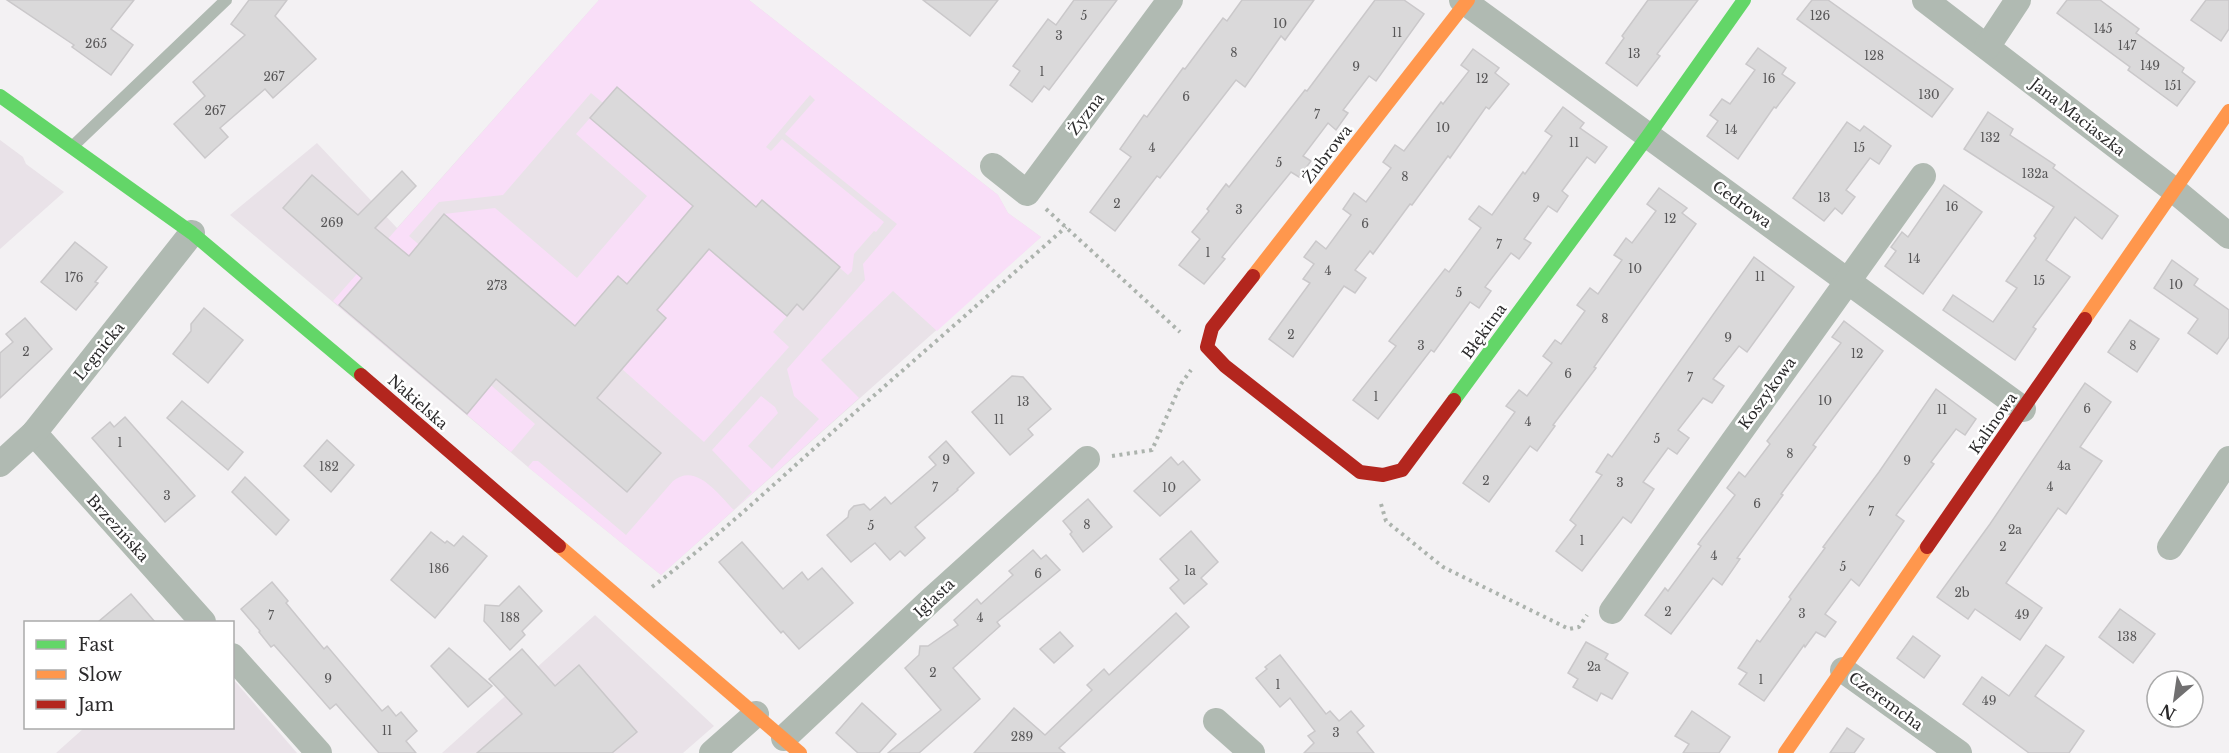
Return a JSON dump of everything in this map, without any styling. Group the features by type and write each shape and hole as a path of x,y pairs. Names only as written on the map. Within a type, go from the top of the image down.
{"street":[{"name":"Żyzna","path":"1027,193 1170,0"},
{"name":"Błękitna","path":"1360,472 1383,475 1402,470 1648,136 1744,0"},
{"name":"Jana Maciaszka","path":"1925,0 2175,191 2229,236"},
{"path":"1987,47 2018,0"},
{"name":"Cedrowa","path":"1466,1 2023,409"},
{"name":"Żubrowa","path":"1207,347 1212,328 1466,1"},
{"name":"Nakielska","path":"0,96 192,233 319,338 792,746"},
{"name":"Kalinowa","path":"1785,753 2229,111"},
{"path":"993,166 1027,193"},
{"name":"Koszykowa","path":"1612,610 1923,176"},
{"name":"Legnicka","path":"0,464 34,433 192,233"},
{"path":"1207,347 1225,366 1360,472"},
{"name":"Brzezińska","path":"34,433 202,621"},
{"name":"Iglasta","path":"792,746 930,601 1087,459"},
{"path":"2170,547 2229,459"},
{"path":"234,658 310,747"},
{"name":"Czeremcha","path":"1843,670 1959,753"},
{"path":"712,753 756,714"},
{"path":"1216,721 1252,753"}],"lane":[{"path":"72,147 226,0"}],"path":[{"path":"1027,193 1184,335 1207,347 1181,384 1152,450 1087,459"},
{"path":"653,587 776,485 836,429 1066,227"},
{"path":"1360,472 1378,494 1386,521 1443,567 1569,629 1579,627"}],"shaded area":[{"path":"599,0 749,0 998,195 1008,213 1041,237 661,575 528,467 230,215 317,143 397,228"},
{"path":"599,0 749,0 998,195 1008,213 1041,237 937,331 893,291 821,360 859,398 736,508 752,492 712,450 761,396 775,407 778,413 748,446 772,469 819,419 794,396 787,369 865,280 863,264 897,224 785,134 815,100 810,95 766,147 771,151 782,139 884,222 854,254 852,271 848,275 762,201 754,210 749,201 617,87 603,103 591,93 503,195 439,202 409,236 542,351 495,374 468,365 535,424 511,452 333,301"},
{"path":"590,118 694,206 627,284 618,276 575,326 444,214 495,208 577,278 647,196 576,134"},
{"path":"0,140 23,157 26,164 64,192 0,249"},
{"path":"709,249 787,316 773,332 789,347 704,442 622,369 666,318 657,310"},
{"path":"533,461 538,461 626,535 673,481 682,476 690,475 706,482 734,510 661,575 528,467"},
{"path":"595,615 714,726 683,753 442,753"},
{"path":"234,680 297,753 56,753 83,729 234,729"}],"building":[{"path":"7,0 134,0 111,29 133,45 111,75 72,47 74,45"},
{"path":"249,0 287,0 275,16 316,59 273,98 265,89 220,128 228,137 205,158 174,124 205,96 193,82 245,35 231,24"},
{"path":"923,0 998,0 970,36"},
{"path":"1074,0 1117,0 1049,90 1044,86 1032,102 1010,85 1020,71 1013,66 1048,19 1056,25"},
{"path":"1242,0 1314,0 1285,40 1281,36 1245,87 1236,80 1160,178 1157,176 1115,231 1090,212 1131,157 1120,149 1144,115 1147,117 1223,18 1227,21"},
{"path":"1375,0 1404,0 1424,14 1376,81 1369,76 1343,110 1348,113 1336,130 1328,123 1303,156 1311,161 1299,177 1291,172 1222,257 1225,259 1204,284 1179,265 1200,239 1192,232 1226,184 1229,187 1305,90 1307,91"},
{"path":"1648,0 1698,0 1657,54 1660,56 1637,86 1606,63"},
{"path":"1812,0 1828,0 1953,89 1932,117 1797,19"},
{"path":"2067,0 2100,0 2139,29 2136,33 2184,68 2182,72 2195,82 2177,106 2128,70 2130,67 2057,13"},
{"path":"2206,0 2229,0 2229,29 2221,41 2191,20"},
{"path":"1758,48 1786,68 1782,74 1795,83 1776,108 1774,107 1738,159 1707,136 1718,121 1710,115 1722,99 1730,104 1755,70 1746,64"},
{"path":"1473,49 1499,68 1495,73 1509,84 1489,109 1486,107 1450,158 1448,156 1373,254 1370,251 1355,270 1366,278 1355,293 1344,286 1293,357 1269,339 1310,283 1303,279 1314,264 1304,257 1316,241 1326,249 1351,215 1343,209 1354,193 1366,202 1391,168 1383,162 1395,145 1404,151 1441,102 1443,104 1469,71 1461,65"},
{"path":"617,87 756,207 762,200 840,267 803,310 797,304 787,316 709,249 657,310 666,318 597,398 661,453 627,492 496,379 467,414 339,305 362,278 283,208 312,175 358,215 402,171 416,186 375,228 409,256 444,214 575,326 618,276 627,284 693,206 590,118"},
{"path":"1563,107 1584,123 1580,128 1607,147 1595,163 1587,157 1562,191 1568,196 1557,212 1548,206 1524,239 1531,243 1519,259 1511,253 1485,287 1491,291 1479,308 1470,302 1434,352 1431,350 1378,419 1353,400 1396,346 1389,341 1445,269 1449,272 1481,228 1469,219 1479,206 1492,215 1552,136 1545,131"},
{"path":"1988,112 2013,129 2010,135 2055,165 2053,168 2118,216 2102,239 2075,217 2046,260 2070,277 2033,327 2036,329 2015,360 1943,310 1953,295 1993,322 2017,288 2006,281 2054,207 1964,149"},
{"path":"1847,122 1860,131 1864,126 1891,146 1879,164 1870,158 1846,190 1855,197 1842,214 1835,208 1824,221 1793,198"},
{"path":"1944,185 1982,212 1923,294 1885,266 1896,251 1891,247 1902,232 1908,237"},
{"path":"1659,188 1687,208 1682,213 1696,224 1594,367 1596,368 1553,425 1555,426 1537,451 1530,446 1489,502 1463,483 1515,412 1506,406 1519,390 1527,396 1552,363 1543,356 1555,340 1561,344 1585,311 1577,305 1590,288 1598,294 1622,260 1614,255 1626,238 1632,243 1656,211 1647,204"},
{"path":"75,242 107,267 95,282 98,283 76,310 41,282"},
{"path":"1754,257 1794,287 1747,352 1739,346 1713,379 1724,386 1712,403 1703,398 1678,430 1689,438 1677,454 1668,448 1643,482 1654,489 1631,523 1623,517 1582,571 1556,551 1576,525 1570,520 1602,475 1596,472 1608,454 1612,457"},
{"path":"2172,260 2198,279 2194,285 2229,310 2229,337 2217,354 2188,333 2198,319 2154,288"},
{"path":"204,308 243,340 208,383 173,354 191,331 191,324"},
{"path":"25,318 52,349 0,398 0,353 13,342 6,334"},
{"path":"2130,320 2159,339 2137,372 2108,352"},
{"path":"1844,321 1883,351 1813,445 1816,447 1737,558 1740,559 1722,585 1713,578 1671,634 1645,615 1665,588 1668,591 1701,546 1698,544 1735,495 1727,488 1739,472 1745,477 1770,444 1767,441 1841,343 1832,337"},
{"path":"1012,376 1023,377 1051,409 1028,429 1033,435 1010,455 972,412"},
{"path":"2085,383 2111,402 2080,447 2102,461 2066,514 2058,508 2006,583 2042,608 2020,640 1975,609 1968,619 1937,597 1990,524"},
{"path":"1936,389 1976,419 1965,435 1956,429 1931,462 1934,464 1896,515 1904,521 1859,586 1851,579 1825,614 1836,622 1825,637 1816,632 1764,701 1739,684 1747,673 1738,668 1757,640 1760,642 1791,599 1789,597 1825,548 1823,547 1879,472"},
{"path":"182,401 243,452 228,470 167,418"},
{"path":"125,417 195,496 165,522 92,438 110,422 114,427"},
{"path":"327,440 354,465 331,492 304,466"},
{"path":"946,441 974,473 915,527 925,538 905,556 900,551 890,560 875,543 851,562 827,535 848,517 849,511 854,506 864,504 870,510 885,497 891,504 936,465 929,457"},
{"path":"1171,457 1178,465 1183,461 1200,480 1160,516 1134,491"},
{"path":"245,477 289,520 276,535 232,492"},
{"path":"1088,499 1112,527 1083,552 1063,521"},
{"path":"1191,531 1218,562 1201,578 1207,584 1184,604 1170,588 1179,580 1160,559"},
{"path":"431,532 445,543 447,541 454,546 463,536 487,556 435,618 391,580"},
{"path":"742,542 783,589 802,572 808,580 822,568 853,603 799,649 783,631 781,633 719,562"},
{"path":"1033,550 1041,559 1046,555 1060,570 997,622 1000,626 953,668 980,699 919,753 888,753 941,710 905,668 919,655 920,646 928,646 958,625 954,620 977,599 981,604 1013,575 1009,571"},
{"path":"272,582 288,601 286,603 324,649 327,646 382,711 388,706 396,716 401,712 417,731 406,741 416,753 379,753 336,704 330,709 274,645 271,647 241,609"},
{"path":"519,586 542,611 522,631 525,635 510,650 484,621 485,605 499,606"},
{"path":"131,594 154,621 99,621"},
{"path":"2120,609 2155,634 2133,663 2099,637"},
{"path":"1176,613 1189,627 1059,748 1065,753 974,753 1014,708 1045,735 1092,690 1087,685 1104,669 1109,675"},
{"path":"1060,632 1073,646 1054,663 1040,649"},
{"path":"1913,636 1940,656 1924,678 1897,658"},
{"path":"1586,642 1608,654 1605,659 1628,673 1612,699 1601,693 1597,701 1573,687 1578,679 1568,673"},
{"path":"2046,645 2064,657 2035,696 2084,731 2069,753 2029,753 1963,704 1982,677 2009,696"},
{"path":"449,648 492,686 468,707 431,666"},
{"path":"522,649 555,686 579,665 637,732 612,753 477,753 522,714 489,679"},
{"path":"1280,655 1326,714 1330,711 1339,721 1351,711 1364,726 1357,732 1374,753 1304,753 1314,743 1308,736 1315,731 1290,698 1280,707 1256,678"},
{"path":"862,703 896,734 879,753 858,753 836,733"},
{"path":"1692,711 1730,737 1719,753 1683,753 1689,744 1675,736"},
{"path":"1847,728 1864,739 1854,753 1830,753"}],"traffic: fast":[{"path":"1454,400 1648,136 1744,0"},
{"path":"0,96 192,233 361,375"}],"traffic: slow":[{"path":"1253,276 1468,0"},
{"path":"2085,319 2229,111"},
{"path":"559,546 800,753"},
{"path":"1785,753 1927,547"}],"traffic: jam":[{"path":"1253,276 1212,328 1207,347 1225,366 1360,472 1383,475 1402,470 1454,400"},
{"path":"1927,547 2085,319"},
{"path":"361,375 559,546"}]}
